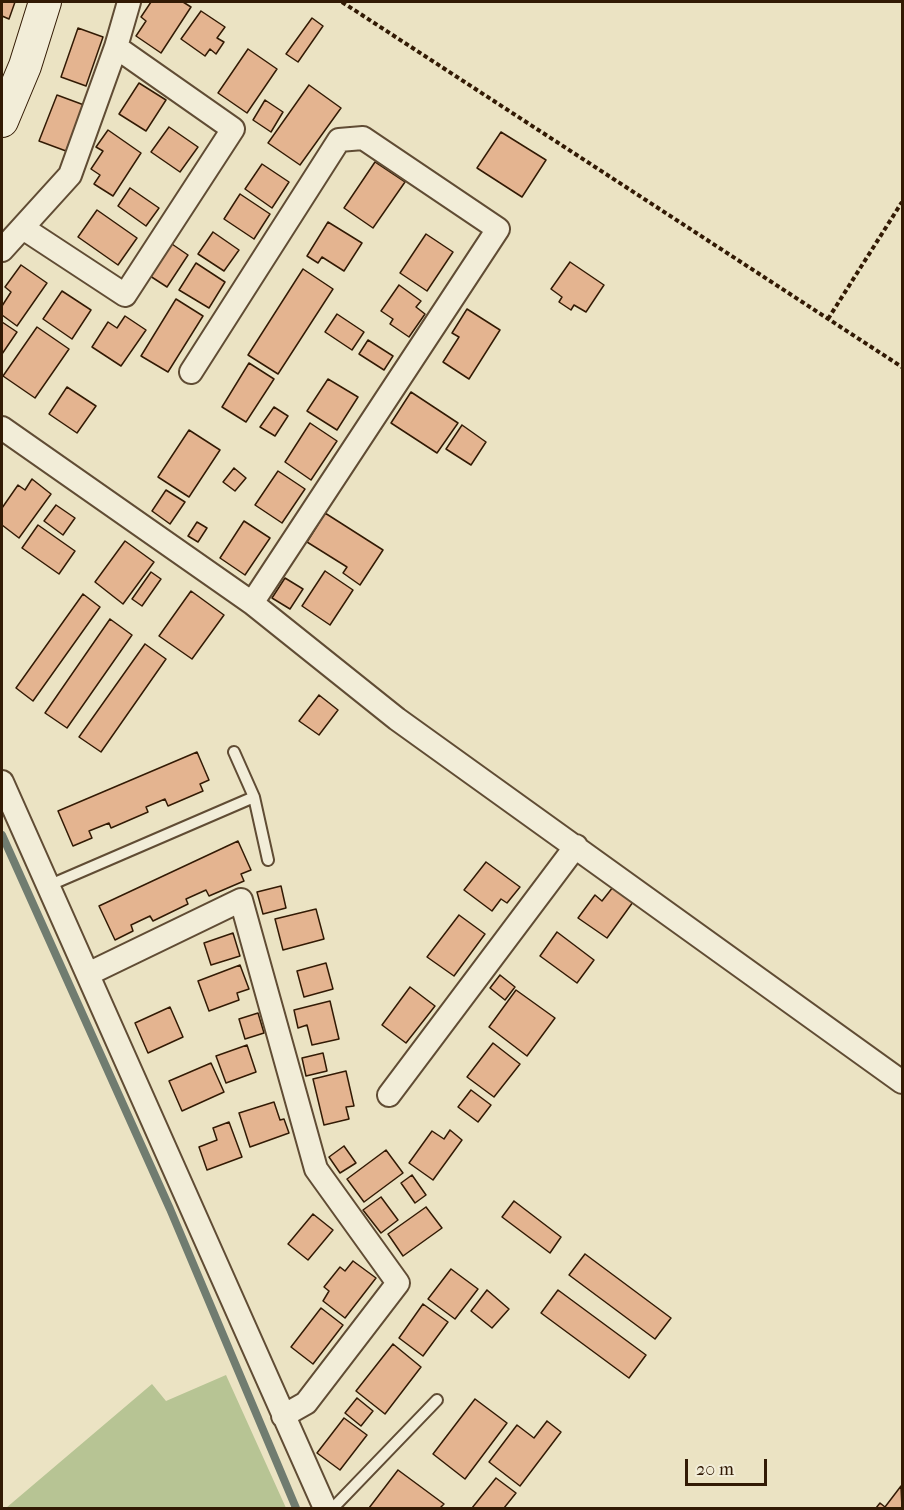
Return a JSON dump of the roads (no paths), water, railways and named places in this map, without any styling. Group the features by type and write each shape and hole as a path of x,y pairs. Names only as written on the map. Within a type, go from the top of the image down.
{"street":[{"path":"2,121 26,66 45,2"},
{"path":"2,250 70,175 116,47 129,2"},
{"path":"23,228 125,296 233,129 116,47"},
{"path":"191,372 339,140 363,138 498,229 252,603"},
{"path":"2,428 252,603 397,718 903,1082"},
{"path":"2,782 50,885 325,1509"},
{"path":"389,1095 576,846"},
{"path":"88,974 241,900 316,1169 398,1283 306,1403 283,1416"}],"lane":[{"path":"234,752 254,797 268,860"},
{"path":"50,885 254,797"},
{"path":"333,1509 437,1400"}],"waterway":[{"path":"2,835 170,1209 296,1508"}]}
